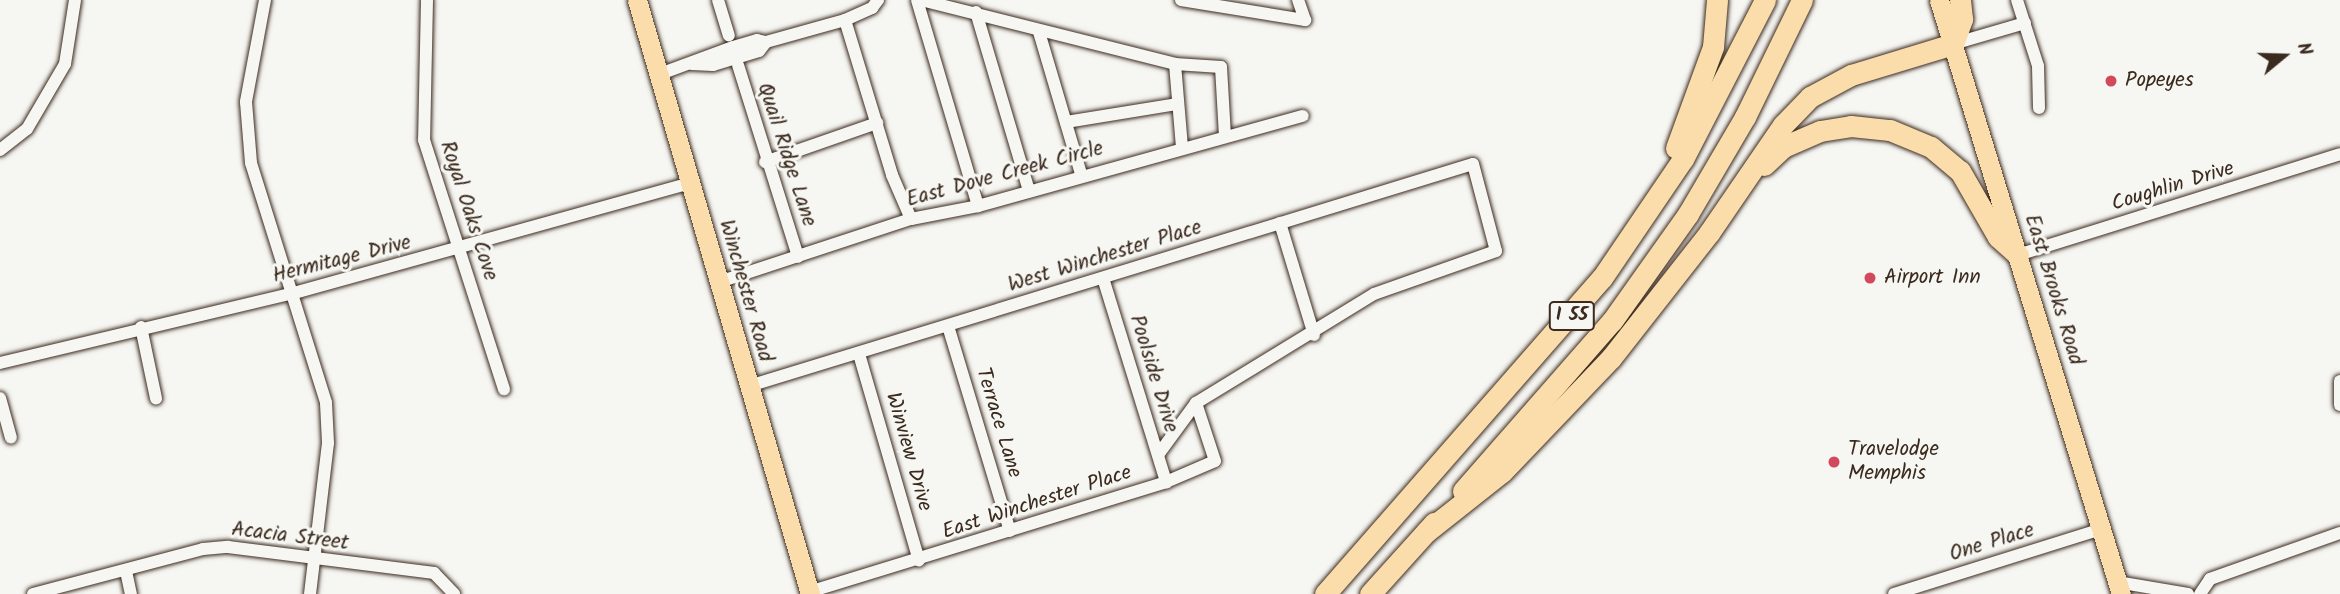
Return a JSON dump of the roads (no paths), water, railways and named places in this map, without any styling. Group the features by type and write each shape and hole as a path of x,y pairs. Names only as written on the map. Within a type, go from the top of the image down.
{"highway":[{"path":"1644,220 1703,82 1713,47 1717,0"},
{"name":"I 55","path":"1325,594 1565,325 1644,220 1709,113 1765,0"},
{"name":"I 55","path":"1370,594 1612,321 1717,168 1802,0"},
{"path":"1426,532 1502,472 1578,394 1659,299 1739,192 1783,125 1810,97 1852,75 1953,44 1962,19 1959,0"},
{"path":"1739,192 1768,160 1802,137 1851,126 1890,130 1931,147 1960,171 1998,237 2018,255"}],"main road":[{"name":"Winchester Road","path":"637,0 810,593"},
{"name":"East Brooks Road","path":"1939,0 2119,588"}],"street":[{"path":"0,150 27,130 65,64 75,0"},
{"path":"265,0 246,102 251,163 326,403 328,443 310,594"},
{"name":"Royal Oaks Cove","path":"427,0 424,140 462,249 504,389"},
{"name":"Quail Ridge Lane","path":"718,0 765,162 798,257"},
{"path":"660,74 689,64 713,65 734,51 760,51 766,43 865,13 878,0"},
{"path":"978,206 919,0 976,12 1039,32 1175,64 1221,67 1225,136"},
{"path":"1181,0 1240,5 1305,20 1298,0"},
{"path":"2017,0 2040,76 2039,108"},
{"path":"976,12 1029,191"},
{"path":"845,20 892,175 911,219"},
{"path":"1953,44 2025,23"},
{"path":"1039,32 1082,177"},
{"path":"1175,64 1182,147"},
{"path":"1066,122 1177,104"},
{"name":"East Dove Creek Circle","path":"719,282 911,219 978,206 1182,147 1303,116"},
{"path":"765,162 877,123"},
{"name":"Coughlin Drive","path":"2018,255 2340,155"},
{"name":"West Winchester Place","path":"749,386 1473,163"},
{"name":"East Winchester Place","path":"1158,455 1196,403 1314,335 1374,294 1496,251 1473,163"},
{"name":"Hermitage Drive","path":"0,363 141,327 293,293 462,249 690,183"},
{"path":"1280,223 1314,335"},
{"name":"Poolside Drive","path":"1103,278 1166,482"},
{"name":"Terrace Lane","path":"948,326 1010,531"},
{"path":"141,327 156,398"},
{"name":"Winview Drive","path":"859,354 919,561"},
{"path":"2338,403 2340,382"},
{"path":"0,398 11,438"},
{"name":"East Winchester Place","path":"810,593 1166,482 1215,461 1196,403"},
{"name":"One Place","path":"1894,594 2101,530"},
{"path":"2200,594 2210,579 2340,533"},
{"name":"Acacia Street","path":"33,594 228,547 434,573 454,594"},
{"path":"126,571 131,594"},
{"path":"2119,588 2188,594"}],"place":[{"name":"Popeyes","path":"2111,81"},
{"name":"Airport Inn","path":"1870,278"},
{"name":"Travelodge Memphis","path":"1834,462"}]}
